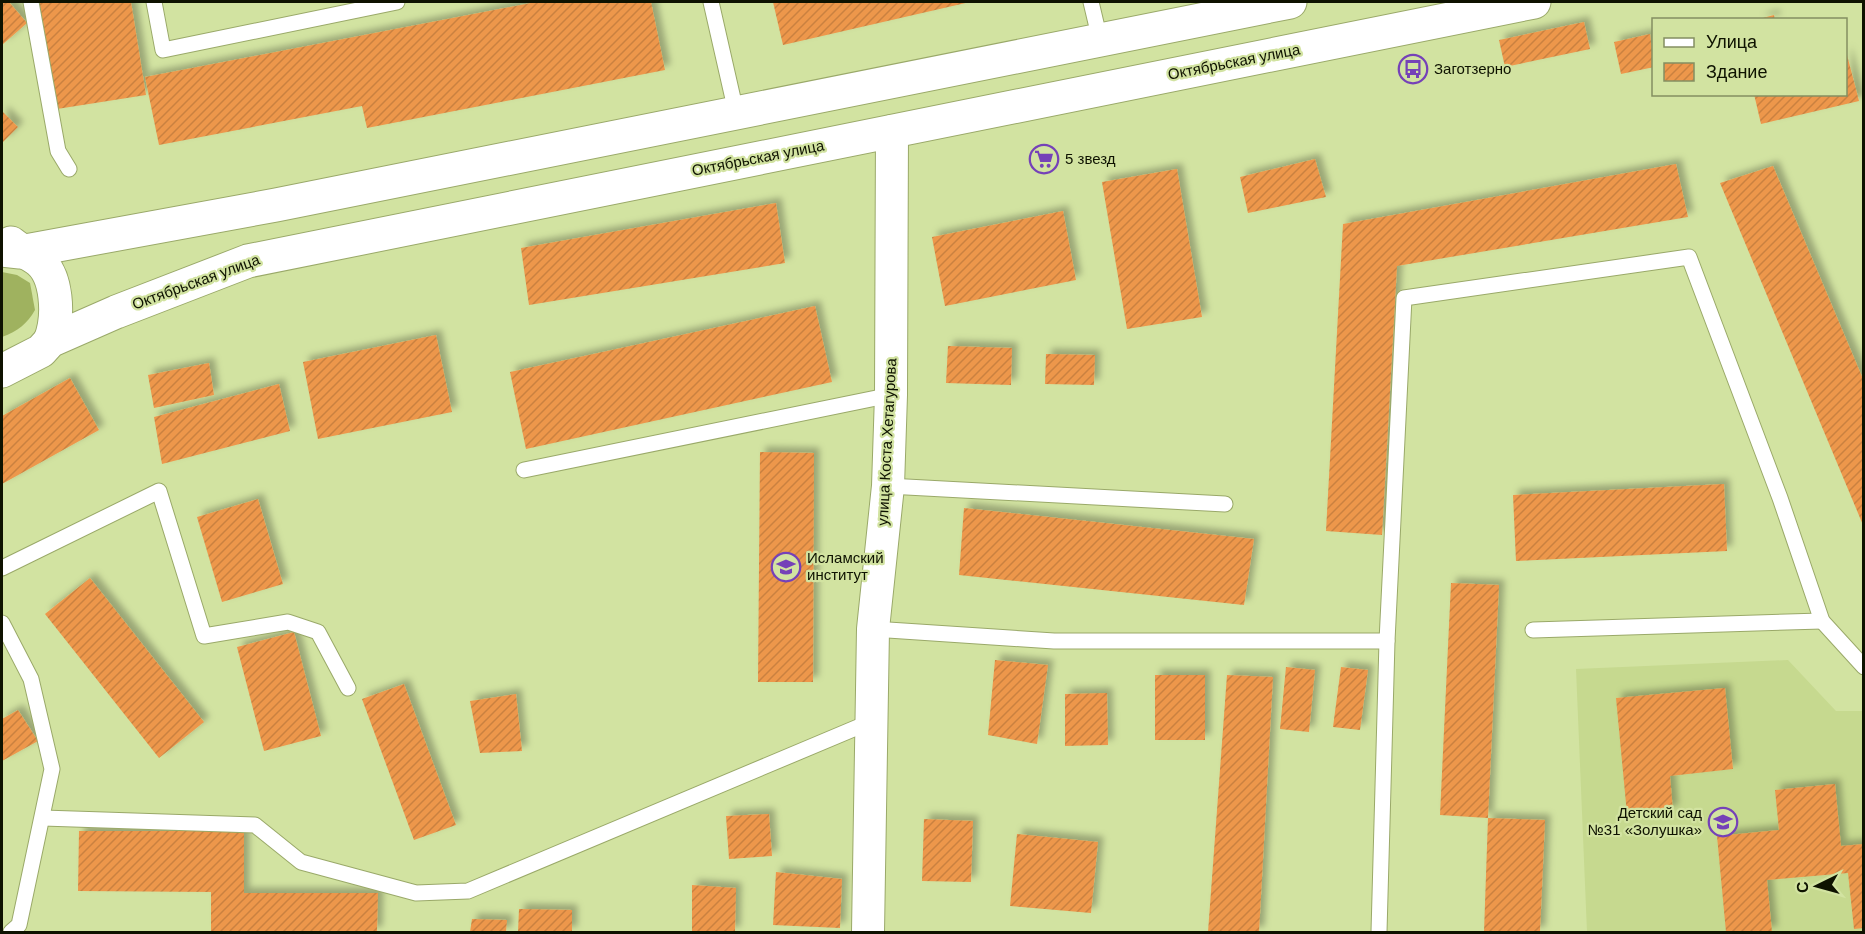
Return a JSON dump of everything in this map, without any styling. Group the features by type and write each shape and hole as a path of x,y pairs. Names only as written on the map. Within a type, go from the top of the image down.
{"main road":[{"path":"8,245 276,205 1290,2"},
{"name":"Октябрьская улица","path":"2,371 41,351 50,341 116,312 248,261 1534,2"},
{"path":"8,245 36,258 51,284 56,316 50,341"}],"street":[{"name":"улица Коста Хетагурова","path":"868,933 873,629 888,486 891,395 892,131"}],"lane":[{"path":"31,2 58,151 69,169"},
{"path":"154,2 163,50 397,2"},
{"path":"711,2 736,112"},
{"path":"1091,2 1100,40"},
{"path":"1379,933 1387,641 1404,298 1689,257 1780,498 1822,621 1863,667"},
{"path":"524,470 891,395"},
{"path":"888,486 1225,504"},
{"path":"2,568 159,491 204,636 288,622 318,632 348,688"},
{"path":"1533,630 1822,621"},
{"path":"2,623 31,679 52,769 19,925 11,933"},
{"path":"873,629 1054,641 1387,641"},
{"path":"43,818 255,825 301,862 416,893 468,891 870,722"}],"shaded area":[{"path":"2,272 17,275 30,283 35,310 22,326 2,337"},
{"name":"Детский сад №31 «Золушка»","path":"1788,660 1836,711 1863,711 1863,932 1587,932 1576,669"}],"building":[{"path":"2,2 9,2 27,23 2,45"},
{"path":"39,2 131,2 146,95 57,109"},
{"path":"536,2 651,2 665,70 367,128 362,106 159,145 145,77"},
{"path":"773,2 970,2 783,45"},
{"path":"1584,22 1590,49 1505,67 1499,40"},
{"path":"1650,34 1652,67 1621,74 1614,42"},
{"path":"1847,55 1859,101 1761,124 1754,96 1847,96"},
{"path":"2,111 18,127 3,142 2,140"},
{"path":"1315,159 1326,197 1248,213 1240,177"},
{"path":"1676,164 1688,217 1397,266 1382,535 1326,531 1343,224"},
{"path":"1773,166 1863,379 1863,525 1720,183"},
{"path":"1177,169 1202,317 1127,329 1102,182"},
{"path":"776,203 785,263 529,305 521,248"},
{"path":"1063,211 1076,280 945,306 932,237"},
{"path":"815,306 832,382 526,449 510,372"},
{"path":"436,335 452,412 318,439 303,362"},
{"path":"948,346 1012,348 1011,385 946,383"},
{"path":"1046,354 1095,355 1094,385 1045,384"},
{"path":"209,363 214,395 154,408 148,375"},
{"path":"70,378 99,430 2,484 2,416"},
{"path":"279,384 290,431 162,464 154,417"},
{"name":"Исламский институт","path":"760,452 814,453 813,682 758,682"},
{"path":"1724,484 1727,551 1516,561 1513,495"},
{"path":"258,499 283,584 222,602 197,517"},
{"path":"964,508 1254,539 1244,605 959,575"},
{"path":"90,578 204,722 159,758 45,614"},
{"path":"1451,583 1499,585 1488,818 1440,815"},
{"path":"294,632 321,736 264,751 237,647"},
{"path":"995,660 1048,665 1037,744 988,735"},
{"path":"1286,667 1315,670 1309,732 1280,729"},
{"path":"1341,667 1368,670 1360,730 1333,727"},
{"path":"1155,675 1205,675 1205,740 1155,740"},
{"path":"1227,675 1273,677 1259,932 1208,932"},
{"path":"404,684 456,825 414,840 362,699"},
{"path":"1725,688 1733,769 1670,776 1673,811 1627,814 1616,698"},
{"path":"1107,693 1108,745 1065,746 1065,694"},
{"path":"516,694 522,751 480,753 470,701"},
{"path":"18,710 38,741 2,761 2,719"},
{"path":"1835,784 1841,846 1864,844 1864,928 1854,929 1848,873 1767,880 1772,932 1726,932 1717,836 1779,830 1775,790"},
{"path":"769,814 772,856 729,859 726,816"},
{"path":"1488,818 1545,820 1540,932 1484,932"},
{"path":"924,819 973,821 971,882 922,881"},
{"path":"79,831 244,831 244,893 378,893 377,932 211,932 211,892 78,891"},
{"path":"1017,834 1098,842 1091,913 1010,906"},
{"path":"776,872 842,879 840,928 773,925"},
{"path":"692,885 736,888 735,932 692,932"},
{"path":"519,909 572,910 572,932 518,932"},
{"path":"472,919 507,920 506,932 470,932"}],"place":[{"name":"Заготзерно","path":"1413,69"},
{"name":"5 звезд","path":"1044,159"},
{"name":"Исламский институт","path":"786,567"},
{"name":"Детский сад №31 «Золушка»","path":"1723,822"}]}
